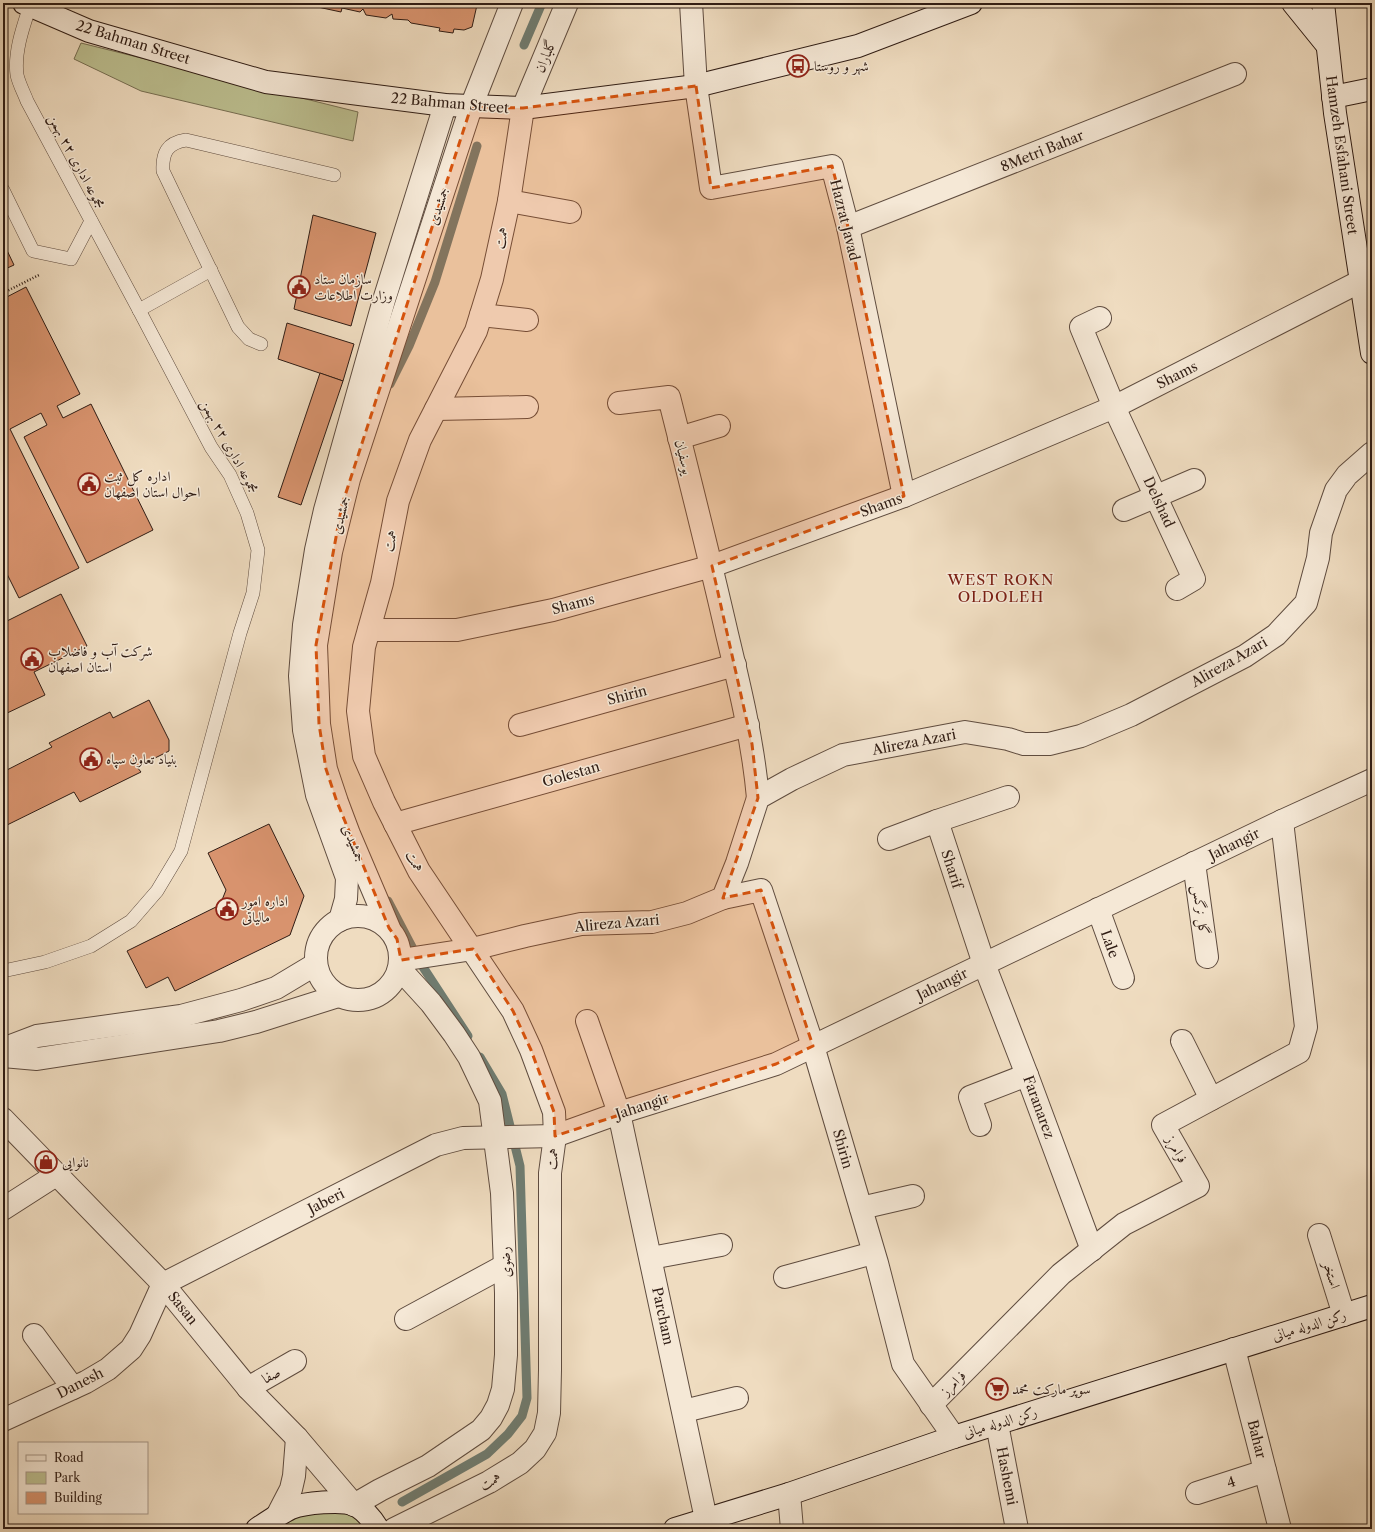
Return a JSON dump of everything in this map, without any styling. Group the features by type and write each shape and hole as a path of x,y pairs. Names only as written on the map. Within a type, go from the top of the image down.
{"street":[{"name":"جمشیدی","path":"340,920 346,899 347,878 317,795 304,730 300,676 304,625 317,546 325,510 378,359 471,107 512,3"},
{"name":"گلباران","path":"523,108 567,3"},
{"path":"691,3 696,86"},
{"name":"22 Bahman Street","path":"27,4 89,31 266,82 446,105 523,108 696,86 858,46 971,3"},
{"path":"1293,3 1327,45"},
{"name":"Hamzeh Esfahani Street","path":"1323,3 1333,97 1372,353"},
{"name":"8Metri Bahar","path":"848,227 1235,74"},
{"name":"Hazrat Javad","path":"696,86 711,188 832,166 848,227 904,496"},
{"path":"1333,97 1372,89"},
{"name":"جمشیدی","path":"389,928 349,834 326,769 319,724 316,686 316,645 333,545 378,359 387,293 446,105"},
{"name":"همت","path":"394,1529 489,1482 520,1463 535,1448 545,1432 549,1414 550,1173 555,1136 554,1112 528,1044 513,1011 473,949 419,871 396,824 364,756 358,711 364,647 382,583 398,501 420,440 476,331 492,279 509,201 523,108"},
{"path":"509,201 570,212"},
{"name":"Shams","path":"369,630 457,630 553,610 712,566 904,496 1114,407 1361,281"},
{"path":"481,315 527,320"},
{"name":"Delshad","path":"1100,318 1080,327 1114,407 1194,579 1177,589"},
{"name":"یوسفیان","path":"619,403 669,397 712,566"},
{"path":"436,409 528,407"},
{"path":"679,438 719,426"},
{"name":"Alireza Azari","path":"758,798 792,779 843,755 965,732 1008,738 1024,744 1049,744 1081,736 1131,715 1245,656 1276,635 1306,603 1318,558 1321,533 1336,490 1347,475 1372,453"},
{"path":"1124,510 1194,480"},
{"path":"712,566 752,744 758,798 737,863 723,898"},
{"name":"Shirin","path":"520,724 735,666"},
{"name":"Golestan","path":"396,824 748,725"},
{"name":"Jahangir","path":"495,1136 555,1136 619,1113 776,1064 1282,821 1372,780"},
{"path":"889,839 936,821 1008,797"},
{"name":"Sharif","path":"936,821 984,964"},
{"name":"فرامرز","path":"931,1405 1061,1274 1124,1224 1198,1186 1163,1125 1299,1052 1306,1027 1282,821"},
{"name":"گل نرگس","path":"1194,863 1207,957"},
{"name":"Shirin","path":"723,898 761,890 812,1046 874,1253 903,1364 954,1437"},
{"name":"Alireza Azari","path":"401,965 581,924 652,922 687,913 723,898"},
{"name":"Lale","path":"1098,909 1123,978"},
{"path":"352,916 366,916 378,920 389,928 397,939 401,952 401,965 396,978 388,989 377,996 364,1000 351,1000 338,996 328,988 320,977 316,964 316,951 321,939 329,928 340,920 352,916"},
{"path":"3,1049 37,1036 181,1016 241,1000 276,988 316,964"},
{"name":"Faranarez","path":"984,964 1092,1250"},
{"name":"رضوی","path":"354,1504 428,1466 481,1430 491,1418 498,1405 504,1383 506,1355 506,1301 502,1193 490,1101 469,1057 431,1003 401,965"},
{"path":"3,1056 37,1059 219,1031 256,1022 338,996"},
{"path":"141,1021 141,1043"},
{"name":"Parcham","path":"587,1021 619,1113 706,1518"},
{"path":"1182,1041 1211,1099"},
{"path":"980,1125 970,1097 1027,1075"},
{"name":"Sasan","path":"3,1119 163,1284 248,1388 297,1438 354,1504 370,1516 378,1529"},
{"name":"Jaberi","path":"163,1284 436,1145 463,1138 495,1136"},
{"path":"3,1209 56,1175"},
{"path":"860,1208 913,1196"},
{"name":"استخر","path":"1319,1235 1344,1314"},
{"path":"651,1258 721,1245"},
{"path":"785,1277 874,1253"},
{"path":"406,1319 504,1266"},
{"name":"Danesh","path":"3,1420 86,1382 108,1368 131,1349 140,1335 163,1284"},
{"name":"رکن الدوله میانی","path":"675,1529 706,1518 789,1494 954,1437 1372,1306"},
{"path":"34,1335 73,1388"},
{"name":"Bahar","path":"1234,1349 1280,1529"},
{"name":"صفا","path":"248,1388 294,1361"},
{"path":"684,1411 737,1398"},
{"name":"Hashemi","path":"997,1424 1017,1529"},
{"path":"277,1516 291,1489 294,1476 297,1438"},
{"name":"4","path":"1197,1493 1265,1471"},
{"path":"789,1494 792,1529"},
{"path":"257,1529 292,1508 303,1505 337,1502 354,1504"}],"lane":[{"name":"مجموعه اداری ۲۲ بهمن","path":"3,971 45,962 91,946 131,921 157,891 182,851 240,633 253,593 258,550 247,513 230,475 211,447 27,101 17,75 21,32 27,4"},
{"path":"261,344 249,339 238,327 212,270 163,171 162,161 166,150 175,142 186,140 334,175"},
{"path":"3,190 33,251 71,259 91,221"},
{"path":"139,310 212,270"}],"path":[{"path":"3,613 5,618 3,619"}],"highlighted area":[{"path":"696,86 711,188 832,166 848,227 904,496 712,566 752,744 758,798 723,898 761,890 813,1046 776,1064 555,1136 554,1112 531,1050 513,1011 473,949 401,960 397,939 389,928 337,802 326,769 319,724 316,645 342,505 471,107 523,108"}],"green space":[{"path":"81,43 358,112 353,141 141,91 74,59"},
{"path":"354,1505 377,1529 257,1529 277,1517"}],"building":[{"path":"299,3 473,3 472,4 477,5 472,27 464,30 454,29 453,33 439,31 440,28 411,23 408,20 393,19 392,14 386,18 366,15 363,9 360,12 342,8 341,12"},
{"path":"313,215 376,233 351,326 294,309"},
{"path":"3,242 14,265 3,270"},
{"name":"اداره کل ثبت احوال استان اصفهان","path":"26,287 80,394 57,406 63,418 91,404 153,530 87,563 24,437 47,425 41,413 10,429 79,568 19,598 3,566 3,299"},
{"path":"287,323 354,344 343,381 278,359"},
{"path":"320,373 343,381 301,505 278,497"},
{"name":"شرکت آب و فاضلاب استان اصفهان","path":"61,594 87,646 34,672 45,695 3,715 3,623"},
{"name":"بنیاد تعاون سپاه","path":"149,700 169,740 169,751 137,767 141,772 80,802 74,792 3,827 3,772 52,747 49,743 110,712 113,718"},
{"path":"269,824 304,896 290,935 175,991 168,977 146,988 127,951 220,905 226,890 208,853"}],"waterway":[{"path":"524,45 542,3"},
{"path":"390,384 409,346 435,282 477,146"},
{"path":"388,901 421,964 468,1036"},
{"path":"402,1502 487,1454 508,1434 522,1416 527,1398 520,1166 502,1094 480,1057"}],"place":[{"name":"شهر و روستا","path":"798,66"},
{"name":"سازمان ستاد وزارت اطلاعات","path":"299,287"},
{"name":"اداره کل ثبت احوال استان اصفهان","path":"89,484"},
{"name":"شرکت آب و فاضلاب استان اصفهان","path":"32,659"},
{"name":"بنیاد تعاون سپاه","path":"91,759"},
{"name":"اداره امور مالیاتی","path":"227,909"},
{"name":"نانوایی","path":"46,1162"},
{"name":"سوپر مارکت محمد","path":"997,1389"}],"district":[{"name":"WEST ROKN OLDOLEH","path":"1001,588"}]}
